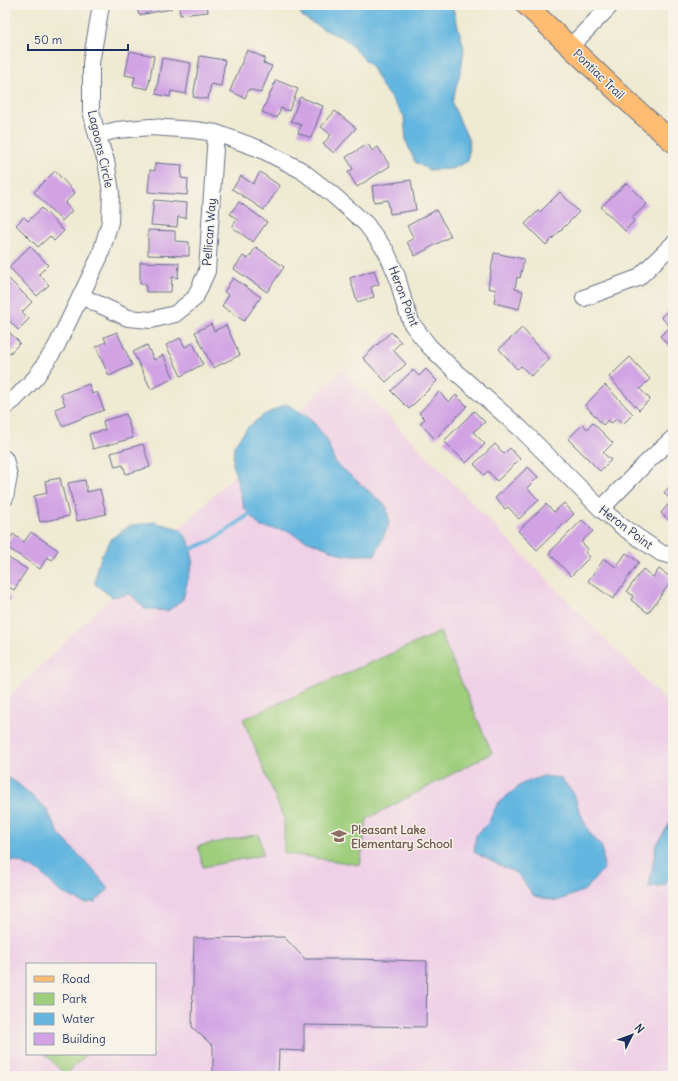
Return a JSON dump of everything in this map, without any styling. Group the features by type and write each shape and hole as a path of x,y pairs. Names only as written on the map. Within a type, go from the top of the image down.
{"main road":[{"name":"Pontiac Trail","path":"526,5 673,142"}],"street":[{"name":"Lagoons Circle","path":"5,407 14,400 36,377 56,347 100,256 110,222 111,192 106,161 91,111 91,63 100,5"},
{"path":"571,46 611,5"},
{"name":"Heron Point","path":"97,135 117,130 151,127 216,133 260,149 301,170 333,194 366,224 386,252 397,276 404,303 412,324 429,346 457,373 521,429 601,509 624,528 661,553 673,556"},
{"name":"Pellican Way","path":"81,296 128,318 151,320 175,314 195,298 207,271 216,133"},
{"path":"584,298 638,278 673,244"},
{"path":"601,509 644,464 673,438"},
{"path":"5,459 9,476 5,498"}],"shaded area":[{"name":"Pleasant Lake Elementary School","path":"342,369 673,709 673,1076 5,1076 5,701"}],"green space":[{"path":"440,632 492,753 367,819 360,865 284,853 284,819 243,719"},
{"path":"259,834 263,855 203,867 198,846"},
{"path":"46,1055 86,1055 65,1075"}],"water":[{"path":"296,5 452,5 464,48 461,69 452,103 469,141 468,161 452,169 429,170 415,162 406,141 404,116 383,88 371,66 345,39 323,29 303,17"},
{"path":"286,404 310,418 326,438 335,462 387,507 389,524 375,555 343,555 296,536 289,531 261,527 244,508 233,464 234,445 248,427 264,415"},
{"path":"154,522 180,529 189,541 193,560 183,599 168,611 145,609 130,594 112,597 95,584 97,567 112,538 129,526"},
{"path":"5,776 17,783 46,808 59,834 109,889 95,902 84,903 60,892 39,871 16,861 5,861"},
{"path":"543,776 561,778 574,794 579,810 589,832 602,847 604,868 585,890 557,901 534,896 518,874 474,852 476,835 488,823 498,803 522,784"},
{"path":"673,820 673,868 665,885 649,887 656,846"}],"building":[{"path":"136,5 171,5 171,9 139,15"},
{"path":"179,5 207,5 208,12 180,15"},
{"path":"247,50 265,58 263,63 272,66 261,93 249,89 245,98 230,91"},
{"path":"130,51 154,56 148,89 133,86 135,77 125,75"},
{"path":"200,56 225,60 221,86 211,84 208,99 193,97"},
{"path":"162,58 191,63 186,94 171,91 170,97 156,94"},
{"path":"276,80 298,89 289,111 281,108 277,118 262,112"},
{"path":"300,97 323,106 311,138 298,133 301,125 291,121"},
{"path":"335,111 356,128 334,153 323,144 331,135 321,127"},
{"path":"368,144 372,151 378,147 390,166 357,187 348,172 353,169 346,157"},
{"path":"155,163 182,165 181,178 188,179 187,195 148,192 150,170 155,171"},
{"path":"55,171 75,193 65,203 72,211 62,221 34,192"},
{"path":"260,172 280,186 264,210 232,189 241,176 253,184"},
{"path":"411,180 416,210 390,214 388,200 374,202 372,186"},
{"path":"626,183 647,204 632,218 634,221 625,231 601,207"},
{"path":"560,192 579,212 546,245 525,224 538,211 540,212"},
{"path":"154,200 187,203 186,218 178,217 177,227 151,225"},
{"path":"239,202 267,222 253,242 232,227 237,219 230,214"},
{"path":"42,208 64,231 54,241 50,236 38,247 16,225 24,217 28,221"},
{"path":"436,210 451,236 415,256 407,242 414,238 407,226"},
{"path":"148,230 175,231 175,241 189,242 189,256 148,255"},
{"path":"30,246 48,265 39,274 49,285 37,296 9,267"},
{"path":"256,247 284,267 267,292 234,269 243,256 248,259"},
{"path":"494,253 524,259 520,278 517,277 515,289 523,291 519,309 494,303 496,290 488,288"},
{"path":"140,262 179,263 178,278 172,277 171,292 146,292 146,284 140,284"},
{"path":"374,270 379,284 371,287 374,297 357,302 350,278"},
{"path":"7,277 32,302 22,312 29,319 18,330 5,316 5,278"},
{"path":"233,278 261,297 244,321 222,306 229,295 224,292"},
{"path":"673,306 673,344 670,347 660,336 670,327 661,317"},
{"path":"211,324 214,331 226,325 240,355 213,368 195,332"},
{"path":"5,328 20,343 10,353 7,350 5,352"},
{"path":"522,328 550,359 531,376 521,366 517,369 499,349"},
{"path":"117,332 132,365 109,376 96,347 106,342 104,337"},
{"path":"391,332 401,342 393,350 406,364 386,382 363,358"},
{"path":"180,338 185,347 193,343 203,364 181,376 166,345"},
{"path":"147,345 154,360 163,355 174,378 151,389 133,352"},
{"path":"630,357 650,379 640,389 650,399 639,410 609,377"},
{"path":"426,369 437,381 409,409 391,391 413,370 419,376"},
{"path":"89,384 92,394 97,392 104,410 62,426 55,409 65,405 61,394"},
{"path":"605,385 633,414 623,424 617,418 612,423 608,420 603,425 585,405"},
{"path":"439,392 449,402 456,395 467,406 435,439 420,423 425,419 419,413"},
{"path":"474,411 485,422 473,432 485,444 466,463 444,441"},
{"path":"126,414 133,438 93,449 89,434 105,430 103,421"},
{"path":"593,423 613,443 603,453 611,460 600,471 568,439 583,424 587,429"},
{"path":"143,444 150,467 126,474 123,465 115,467 111,453"},
{"path":"495,444 504,454 510,448 520,459 497,481 488,471 484,475 474,464"},
{"path":"528,467 538,477 527,488 539,500 519,519 508,507 505,509 495,498"},
{"path":"60,478 69,516 40,522 34,496 47,493 45,481"},
{"path":"85,480 87,492 100,489 106,514 77,521 68,483"},
{"path":"673,482 673,524 661,513 672,500 664,493"},
{"path":"564,503 574,514 537,550 518,531 546,504 554,512"},
{"path":"582,520 593,531 581,542 588,549 585,552 590,557 571,576 549,553"},
{"path":"31,532 58,550 52,560 47,557 40,569 5,546 13,534 24,542"},
{"path":"626,553 639,562 613,599 588,581 604,559 616,567"},
{"path":"5,556 27,569 14,590 5,585"},
{"path":"643,569 653,577 659,569 673,579 648,613 631,600 633,596 627,591"},
{"path":"5,595 11,598 5,608"},
{"path":"284,937 305,959 427,961 426,1027 304,1025 304,1051 279,1050 278,1076 213,1076 213,1046 192,1027 194,938"}],"waterway":[{"path":"191,549 213,540 250,514"}],"place":[{"name":"Pleasant Lake Elementary School","path":"339,836"}]}
